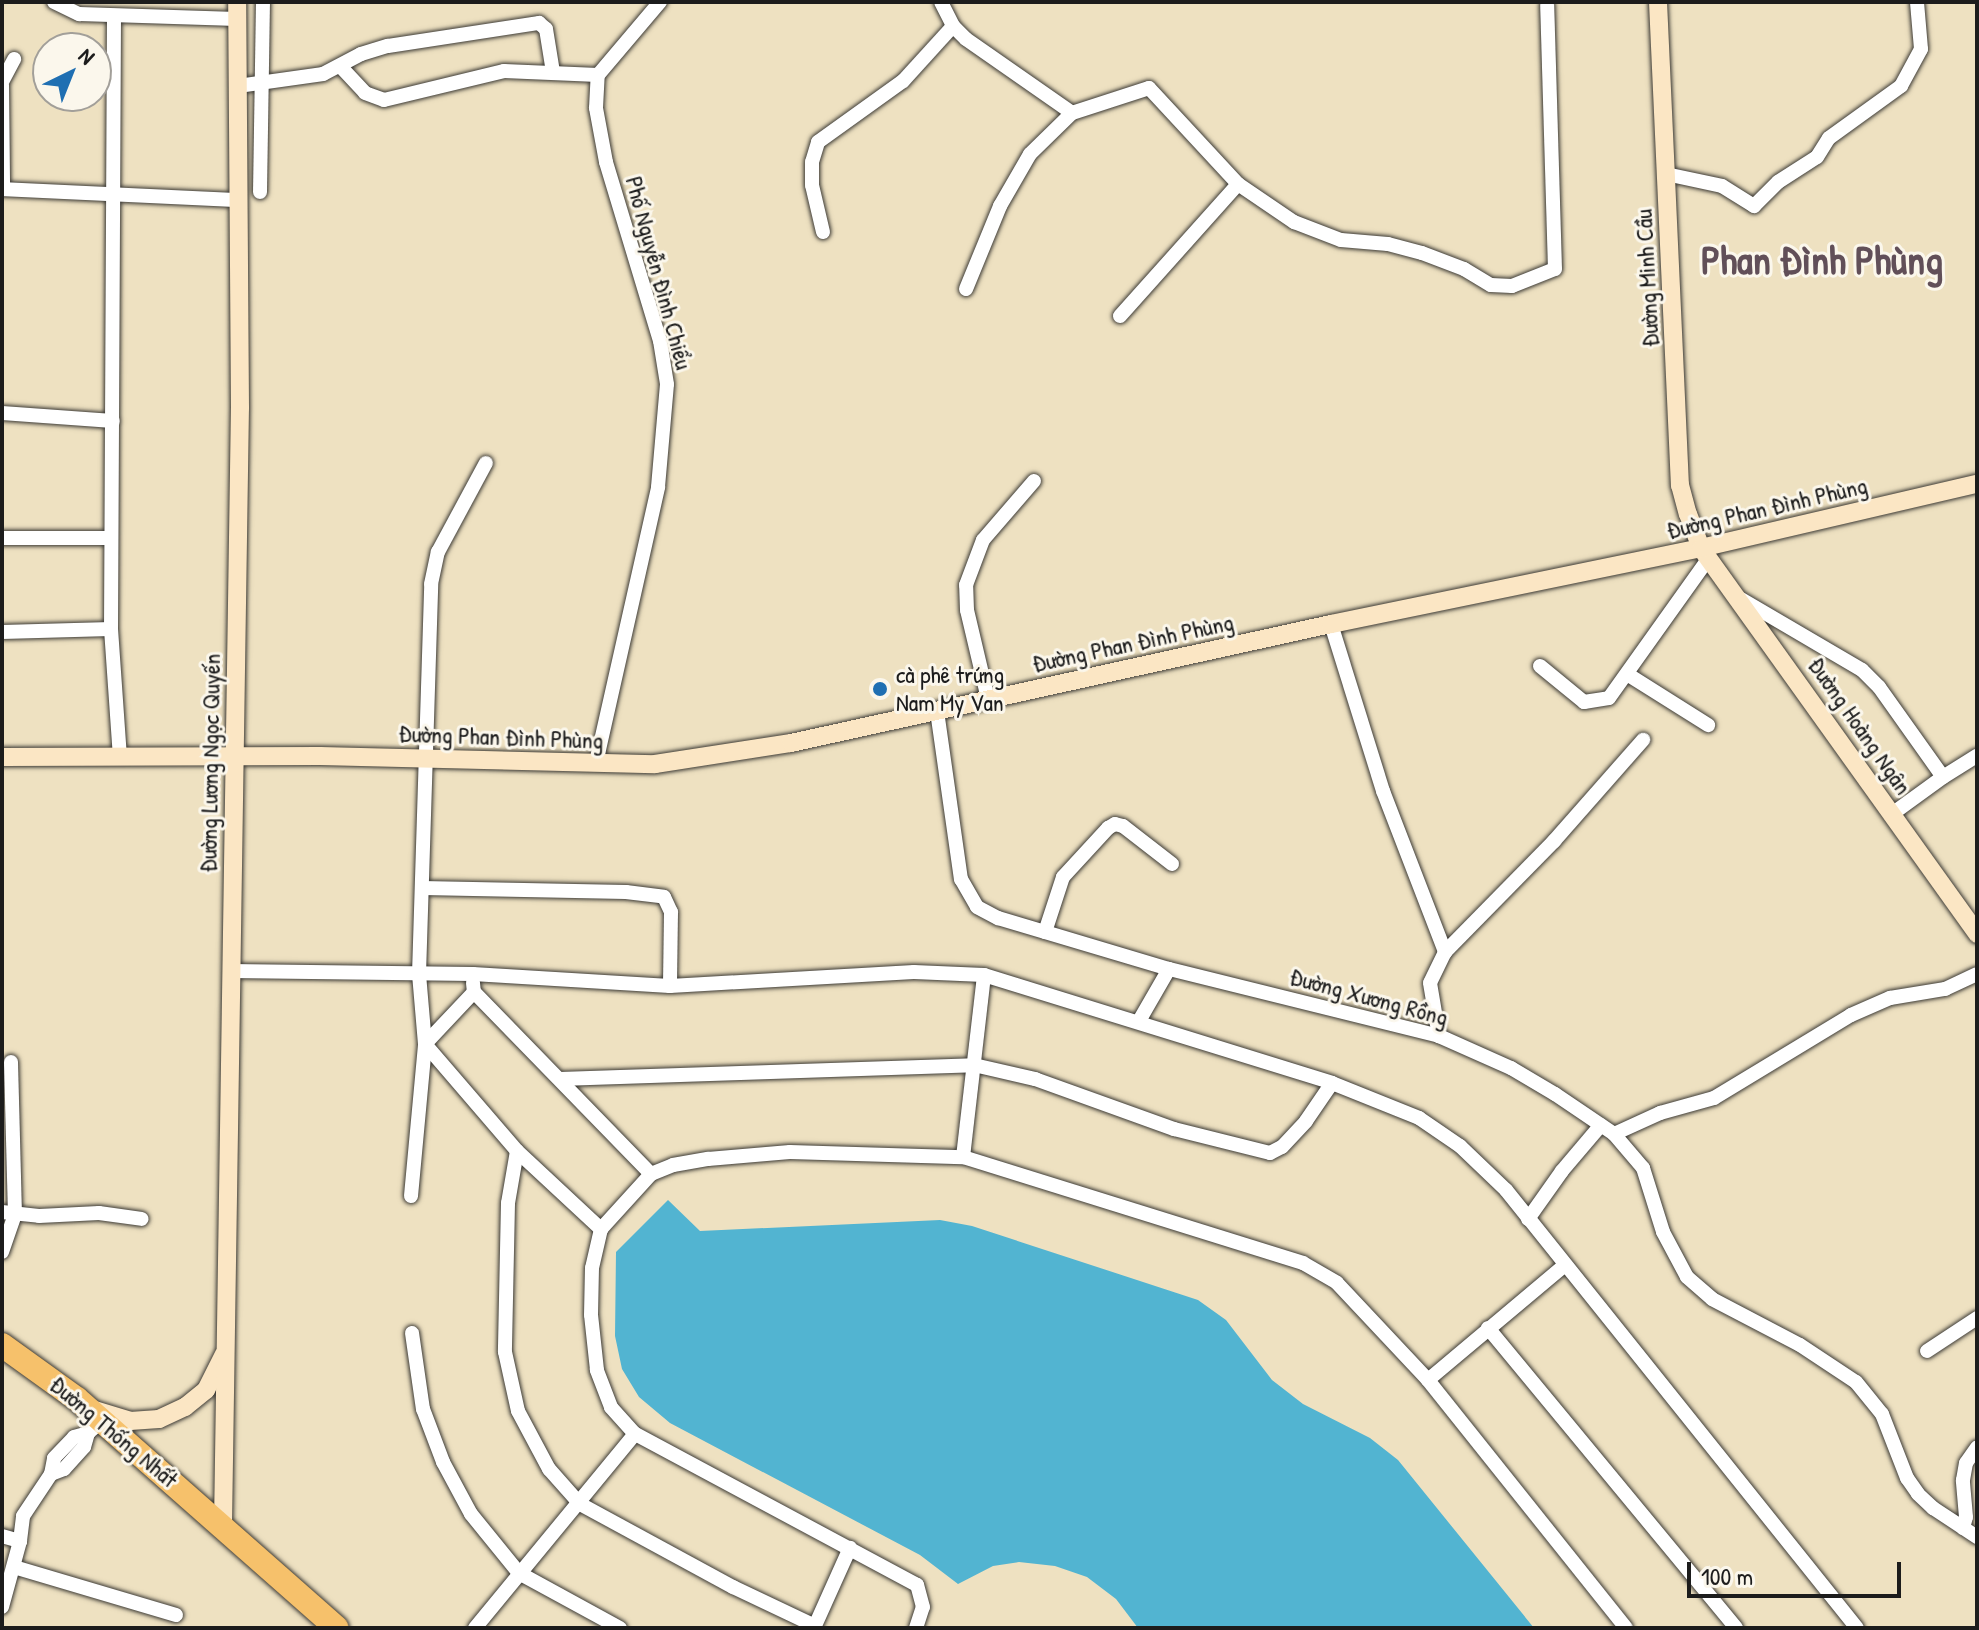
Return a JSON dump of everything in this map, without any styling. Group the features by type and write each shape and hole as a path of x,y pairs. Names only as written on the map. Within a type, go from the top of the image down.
{"highway":[{"name":"Đường Thống Nhất","path":"2,1345 77,1399 95,1427 223,1525 337,1628"}],"street":[{"path":"260,192 263,2"},
{"path":"341,67 365,93 384,100 504,71 598,75 660,2"},
{"path":"941,2 953,26 1072,113"},
{"name":"Đường Minh Cầu","path":"1658,2 1680,485 1705,553"},
{"path":"1666,174 1722,186 1754,206 1778,182 1817,157 1829,138 1901,86 1921,49 1917,2"},
{"path":"60,3 79,14 114,16 237,10"},
{"path":"966,289 1000,206 1030,154 1072,113 1149,88 1238,184 1294,222 1341,240 1388,244 1422,253 1464,269 1491,285 1512,286 1555,269 1547,5"},
{"name":"Đường Lương Ngọc Quyến","path":"223,1525 235,756 239,200 237,10"},
{"path":"114,16 111,629 120,757"},
{"path":"238,86 323,74 361,54 388,46 539,23 546,29 553,72"},
{"path":"823,232 812,185 812,162 818,142 903,81 953,26"},
{"path":"14,59 2,91 2,189 239,200"},
{"name":"Phố Nguyễn Đình Chiểu","path":"596,763 658,487 667,384 660,341 606,162 596,108 598,75"},
{"path":"1120,316 1238,184"},
{"path":"2,413 113,421"},
{"path":"411,1196 425,1044 419,974 431,584 438,552 486,463"},
{"path":"988,699 967,610 966,585 983,540 1034,481"},
{"name":"Đường Phan Đình Phùng","path":"2,757 425,758 655,764 686,760 791,743 1331,624 1705,553 1977,484"},
{"path":"2,538 111,538"},
{"path":"1540,666 1584,702 1609,698 1705,553"},
{"name":"Đường Hoàng Ngân","path":"1705,553 1741,599 1977,934"},
{"path":"1741,599 1862,670 1879,687 1943,777"},
{"path":"1331,624 1383,791 1445,952"},
{"path":"2,632 111,629"},
{"path":"1627,674 1708,725"},
{"name":"Đường Xương Rồng","path":"937,711 961,879 977,907 998,918 1169,969 1439,1036 1511,1068 1608,1130 1643,1168 1663,1232 1687,1277 1712,1299 1800,1345 1856,1382 1882,1414 1907,1478 1918,1494 1977,1537"},
{"path":"1439,1036 1430,983 1445,952 1554,841 1643,740"},
{"path":"1892,814 1977,756"},
{"path":"1045,932 1063,877 1115,824 1123,826 1172,864"},
{"path":"422,888 656,894 664,897 671,912 670,986"},
{"path":"1139,1021 1169,969"},
{"path":"230,971 473,974 571,983 670,986 914,972 984,975 1332,1083 1419,1118 1439,1130 1506,1190 1857,1628"},
{"path":"473,974 474,992 651,1174"},
{"path":"1528,1219 1562,1171 1608,1130 1714,1098 1851,1015 1890,998 1945,989 1977,974"},
{"path":"963,1157 984,975"},
{"path":"425,1044 474,992"},
{"path":"425,1044 517,1151 601,1229"},
{"path":"2,1252 9,1214 11,1062"},
{"path":"560,1079 974,1065 1035,1079 1174,1129 1261,1153 1270,1153 1282,1147 1306,1121 1332,1083"},
{"path":"517,1151 508,1203 505,1352 518,1411 549,1469 580,1504 814,1627 850,1548"},
{"path":"916,1628 923,1607 917,1585 635,1434 611,1407 597,1370 591,1299 592,1268 601,1229 651,1174 673,1165 708,1159 790,1152 963,1157 1303,1263 1337,1283 1428,1380 1626,1628"},
{"path":"9,1214 99,1213 142,1219"},
{"path":"1428,1380 1564,1266"},
{"path":"1927,1351 1977,1318"},
{"path":"1488,1328 1736,1628"},
{"path":"412,1333 423,1409 443,1462 471,1514 519,1573 620,1628"},
{"path":"77,1399 101,1414 130,1421 159,1419 185,1407 206,1390 220,1366 227,1340"},
{"path":"2,1607 20,1541 23,1516 51,1474 64,1469 84,1447 95,1427"},
{"path":"475,1628 635,1434"},
{"path":"1963,1528 1966,1517 1963,1480 1966,1463 1977,1447"},
{"path":"2,1536 20,1541"},
{"path":"14,1567 176,1615"}],"water":[{"path":"668,1200 700,1231 940,1220 972,1226 1198,1300 1226,1320 1272,1380 1303,1404 1370,1438 1398,1460 1534,1628 1138,1628 1116,1599 1087,1577 1055,1566 1019,1562 993,1566 958,1584 920,1555 670,1423 639,1397 622,1369 615,1336 616,1252"}],"place":[{"name":"cà phê trứng Nam My Van","path":"880,689"}],"district":[{"name":"Phan Đình Phùng","path":"1822,259"}]}
